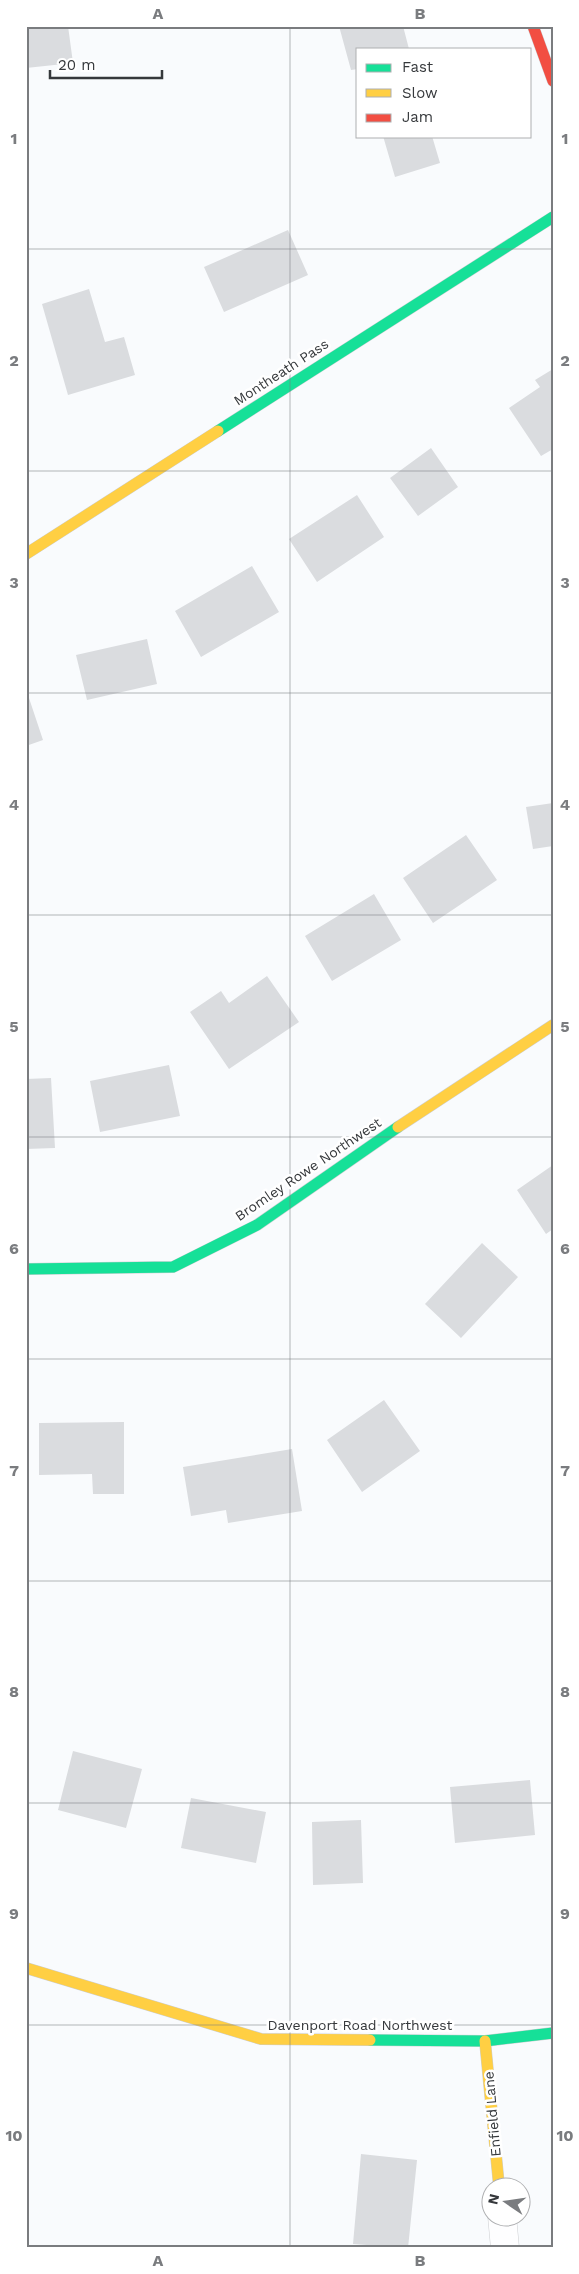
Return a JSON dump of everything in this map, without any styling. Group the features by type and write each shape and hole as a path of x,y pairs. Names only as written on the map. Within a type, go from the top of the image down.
{"street":[{"path":"533,26 553,81"},
{"name":"Montheath Pass","path":"26,554 553,217"},
{"name":"Bromley Rowe Northwest","path":"26,1269 174,1267 257,1225 379,1139 553,1025"},
{"name":"Davenport Road Northwest","path":"26,1968 261,2039 485,2040 553,2033"},
{"name":"Enfield Lane","path":"485,2040 498,2176"},
{"path":"503,2226 505,2248"}],"building":[{"path":"26,26 68,26 73,63 26,68"},
{"path":"339,26 403,26 409,48 356,48 356,69 351,70"},
{"path":"384,138 433,138 440,163 395,177"},
{"path":"288,230 308,275 224,312 204,267"},
{"path":"89,289 105,342 124,337 135,375 68,395 42,304"},
{"path":"553,369 553,449 541,456 509,408 540,387 535,380"},
{"path":"431,448 458,487 418,516 390,478"},
{"path":"357,495 384,537 317,582 289,539"},
{"path":"252,566 279,612 201,657 175,611"},
{"path":"147,639 157,684 87,700 76,655"},
{"path":"26,689 43,740 26,746"},
{"path":"553,803 553,846 533,849 526,807"},
{"path":"466,835 497,880 433,923 403,878"},
{"path":"374,894 401,940 332,981 305,936"},
{"path":"267,976 299,1022 229,1069 190,1012 221,991 229,1003"},
{"path":"169,1065 180,1116 100,1132 90,1081"},
{"path":"51,1078 55,1148 26,1149 26,1079"},
{"path":"553,1165 553,1229 546,1234 517,1190"},
{"path":"482,1243 518,1277 461,1338 425,1304"},
{"path":"384,1400 420,1451 362,1492 327,1440"},
{"path":"124,1422 124,1494 93,1494 92,1474 39,1475 39,1423"},
{"path":"292,1449 302,1511 228,1523 226,1510 191,1516 183,1467"},
{"path":"73,1751 142,1769 126,1828 58,1810"},
{"path":"530,1780 535,1835 455,1843 450,1787"},
{"path":"191,1798 266,1812 256,1863 181,1848"},
{"path":"361,1820 363,1883 313,1885 312,1822"},
{"path":"361,2154 417,2160 408,2248 353,2244"}],"traffic: fast":[{"path":"218,431 553,217"},
{"path":"26,1269 173,1267 257,1225 398,1127"},
{"path":"370,2040 485,2041 553,2033"}],"traffic: slow":[{"path":"26,554 218,431"},
{"path":"398,1127 553,1025"},
{"path":"26,1968 261,2039 370,2040"},
{"path":"485,2041 498,2176"}],"traffic: jam":[{"path":"533,26 553,81"}]}
